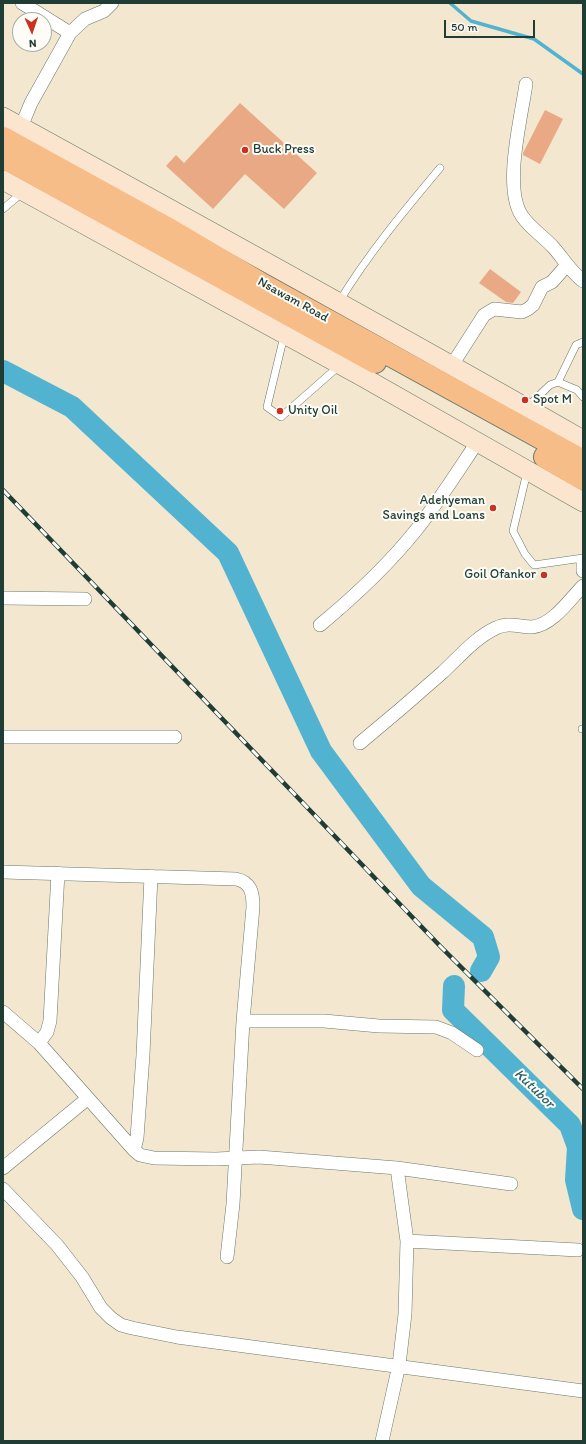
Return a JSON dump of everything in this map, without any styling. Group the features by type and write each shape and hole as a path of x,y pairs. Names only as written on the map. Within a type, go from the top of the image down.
{"highway":[{"name":"Nsawam Road","path":"12,133 265,286 583,461"},
{"name":"Nsawam Road","path":"3,157 583,479"}],"main road":[{"path":"3,117 12,133 338,303 452,365 583,440"},
{"path":"3,180 478,441 583,502"}],"street":[{"path":"22,3 70,33"},
{"path":"12,133 31,103 70,33 85,19 104,11 112,3"},
{"path":"526,84 512,180 515,199 522,217 554,248 567,265 583,281"},
{"path":"452,365 484,316 494,310 525,311 533,305 542,287 552,282 567,265"},
{"path":"320,625 375,576 417,529 478,441"},
{"path":"583,562 583,571"},
{"path":"360,744 473,644 490,632 504,625 531,627 542,625 559,611 583,586"},
{"path":"3,598 85,599"},
{"path":"3,737 176,737"},
{"path":"3,872 236,879 246,883 249,887 253,894 253,907 243,1021 233,1204 227,1257"},
{"path":"39,1043 47,1032 50,1021 58,873"},
{"path":"134,1150 143,1055 151,876"},
{"path":"3,1012 39,1043 87,1100 140,1155 154,1158 216,1159 259,1157 397,1168 511,1184"},
{"path":"243,1021 324,1021 379,1026 436,1027 452,1033 477,1050"},
{"path":"3,1168 87,1100"},
{"path":"382,1441 399,1365 405,1314 407,1241 397,1168"},
{"path":"3,1189 57,1245 82,1277 101,1308 111,1318 121,1324 177,1337 399,1365 583,1391"},
{"path":"407,1241 578,1250"}],"lane":[{"path":"338,303 359,269 440,168"},
{"path":"3,209 24,192"},
{"path":"285,334 267,407 281,417 341,365"},
{"path":"558,382 576,345 583,342"},
{"path":"527,408 550,385 558,382 577,390 583,397"},
{"path":"527,470 513,531 525,554 534,565 583,558"}],"building":[{"path":"240,103 317,173 284,209 245,174 213,209 166,166 176,155 184,163"},
{"path":"545,110 563,119 540,164 523,155 523,153"},
{"path":"490,269 521,292 513,303 506,302 479,283"}],"waterway":[{"path":"450,3 471,21 534,39 583,74"},
{"path":"3,371 72,407 228,553 321,751 421,886 483,937 489,957 481,971"},
{"name":"Kutubor","path":"454,986 453,1010 570,1125 578,1147 576,1180 583,1209"}],"railway":[{"path":"3,490 440,946 583,1089"}],"place":[{"name":"Buck Press","path":"245,150"},
{"name":"Spot M","path":"525,400"},
{"name":"Unity Oil","path":"280,411"},
{"name":"Adehyeman Savings and Loans","path":"493,508"},
{"name":"Goil Ofankor","path":"544,575"}]}
